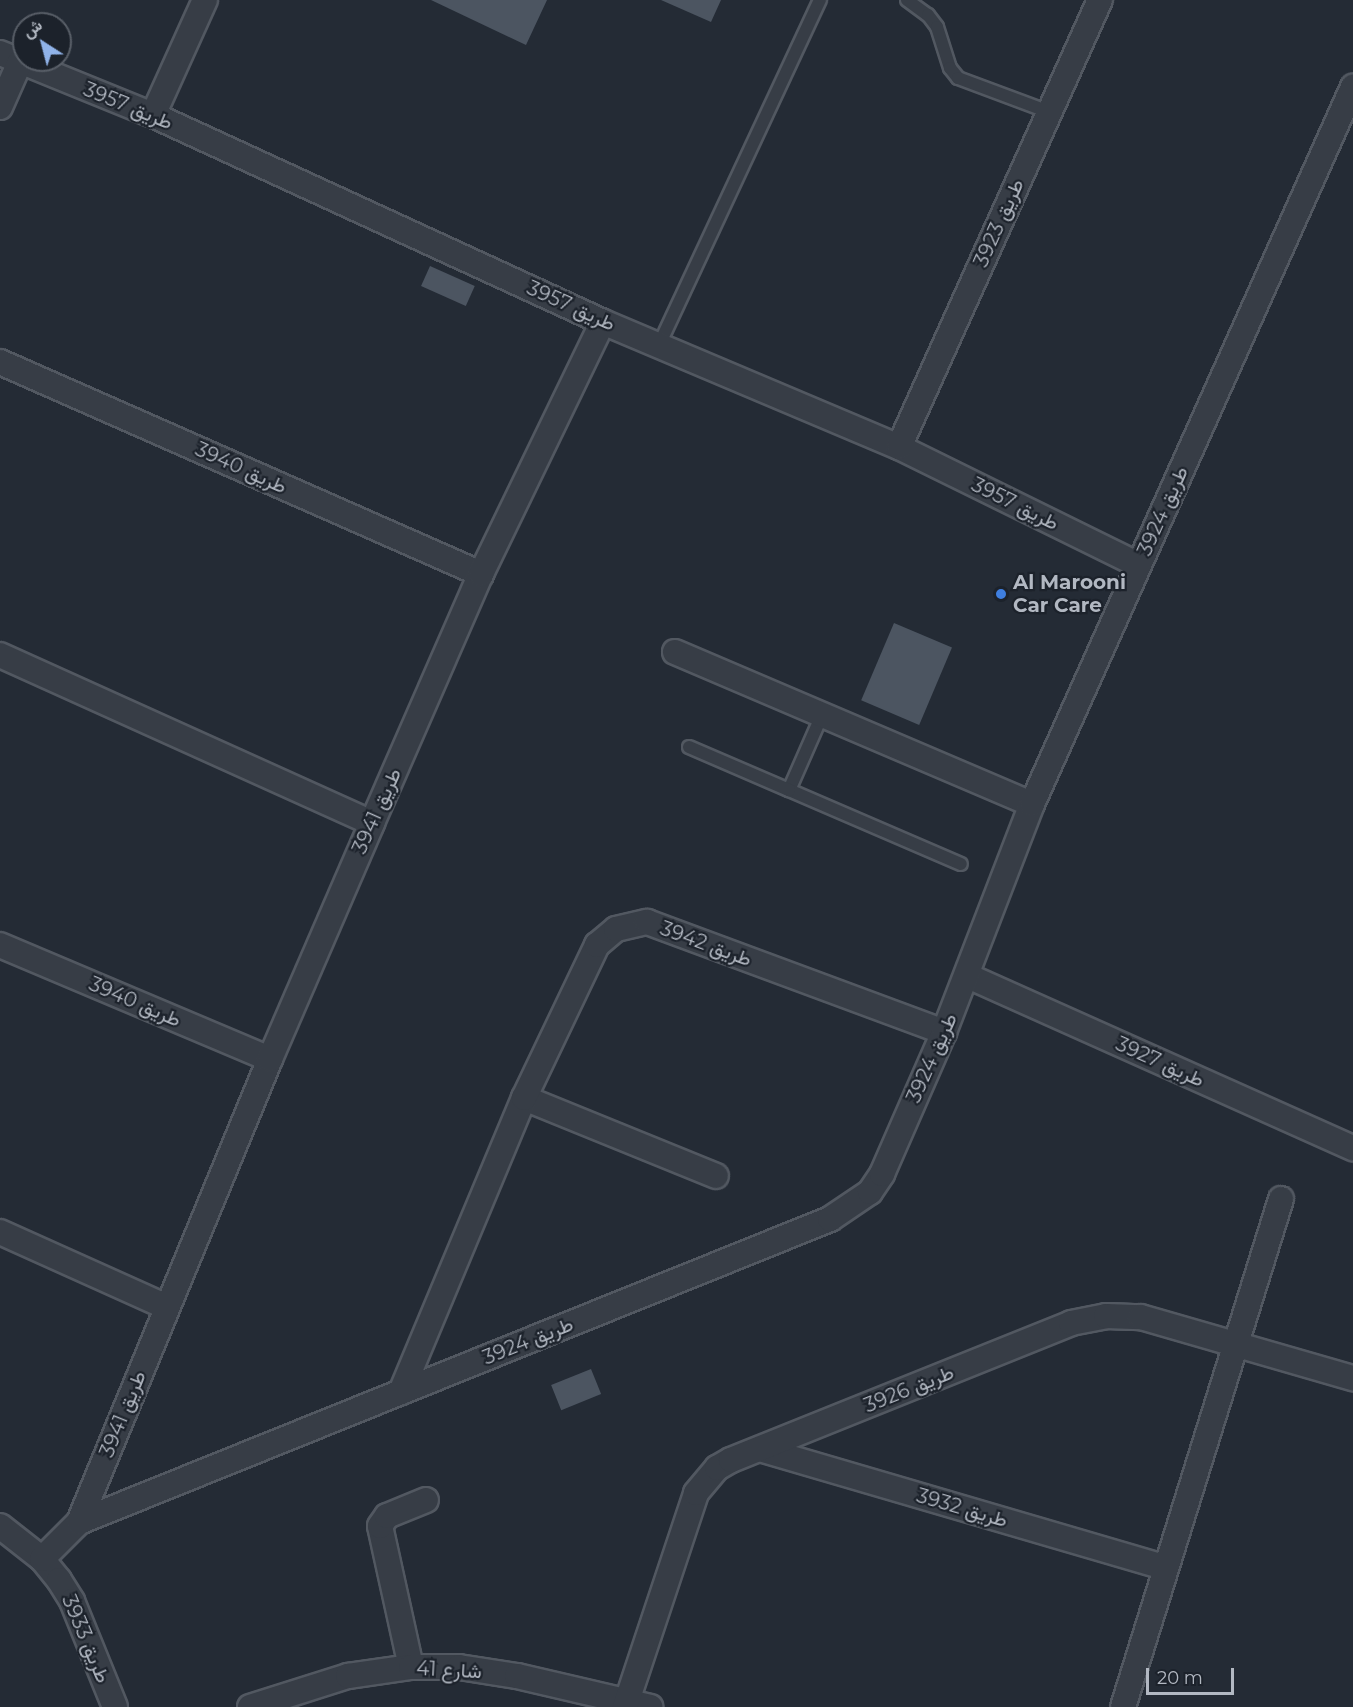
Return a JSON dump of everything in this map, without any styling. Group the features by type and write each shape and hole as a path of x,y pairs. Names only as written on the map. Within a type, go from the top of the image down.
{"street":[{"path":"153,115 205,0"},
{"name":"طريق 3923","path":"899,447 1100,0"},
{"path":"0,107 10,58"},
{"name":"طريق 3957","path":"10,58 153,115 603,322 899,447 1139,565"},
{"name":"طريق 3924","path":"42,1559 79,1522 830,1219 853,1206 870,1192 882,1174 945,1032 1032,804 1353,87"},
{"name":"طريق 3941","path":"79,1522 270,1059 372,823 481,574 603,322"},
{"name":"طريق 3940","path":"0,362 481,574"},
{"path":"675,652 1032,804"},
{"path":"0,655 372,823"},
{"name":"طريق 3942","path":"401,1392 524,1098 597,945 629,923 646,922 945,1032"},
{"name":"طريق 3940","path":"0,945 270,1059"},
{"name":"طريق 3927","path":"968,976 1353,1148"},
{"path":"524,1098 716,1176"},
{"path":"1123,1707 1164,1567 1281,1199"},
{"path":"0,1232 167,1307"},
{"name":"طريق 3926","path":"634,1705 696,1493 717,1468 1088,1318 1142,1317 1237,1342 1353,1378"},
{"name":"طريق 3932","path":"760,1449 1164,1567"},
{"path":"411,1666 380,1526 387,1516 426,1500"},
{"name":"طريق 3933","path":"0,1526 42,1559 72,1601 115,1707"},
{"name":"شارع 41","path":"251,1707 348,1676 411,1666 459,1667 505,1674 634,1705"}],"lane":[{"path":"659,345 820,0"},
{"path":"907,0 928,15 937,27 950,68 958,78 1049,112"},
{"path":"789,790 822,715"},
{"path":"689,747 961,864"}],"building":[{"path":"431,0 547,0 526,45"},
{"path":"661,0 721,0 711,22"},
{"path":"430,266 475,286 466,306 421,286"},
{"path":"894,623 952,648 919,725 861,700"},
{"path":"591,1369 601,1394 561,1410 551,1385"}],"place":[{"name":"Al Marooni Car Care","path":"1001,594"}]}
